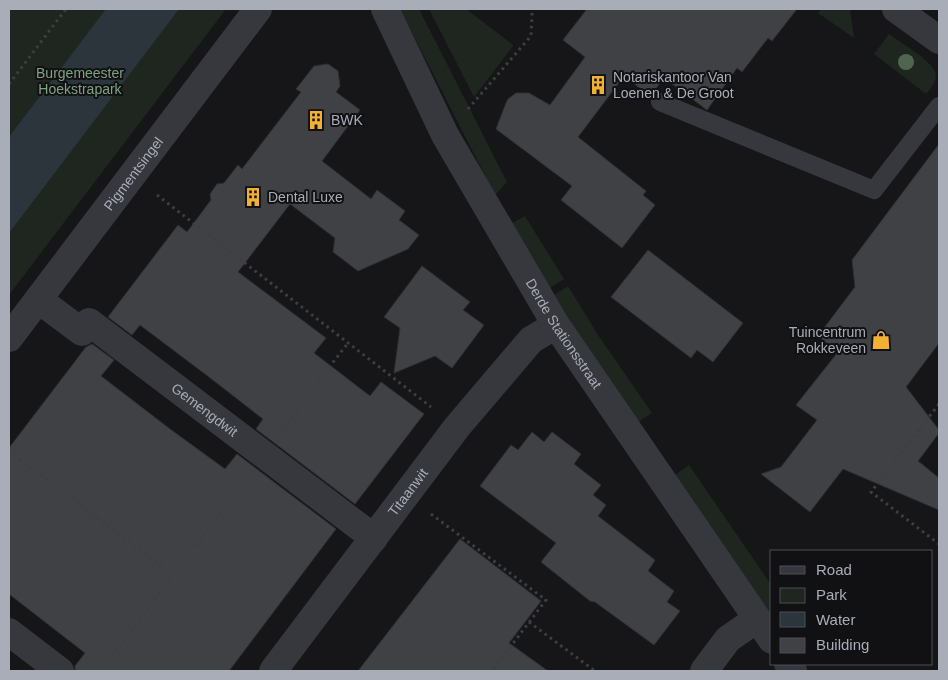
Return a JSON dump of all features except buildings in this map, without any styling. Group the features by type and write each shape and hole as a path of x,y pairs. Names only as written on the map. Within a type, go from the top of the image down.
{"street":[{"name":"Pigmentsingel","path":"9,338 258,9"},
{"name":"Derde Stationsstraat","path":"385,9 445,135 556,325 764,630"},
{"path":"896,9 939,40"},
{"name":"Gemengdwit","path":"39,300 82,332 89,322 374,538"},
{"name":"Titaanwit","path":"273,671 457,427 531,340 556,325"},
{"path":"704,671 728,639 764,630"},
{"path":"9,632 60,671"}],"lane":[{"path":"660,102 874,190 939,106"}],"path":[{"path":"9,84 66,9"},
{"path":"445,135 531,36 532,14"},
{"path":"132,176 457,427"},
{"path":"317,383 348,343"},
{"path":"939,404 871,492 939,544"},
{"path":"9,451 173,575 101,671"},
{"path":"196,546 265,456"},
{"path":"406,495 546,600 492,671"},
{"path":"529,622 595,671"}],"green space":[{"name":"Burgemeester Hoekstrapark","path":"9,9 226,9 9,295"},
{"path":"400,9 419,9 507,182 495,195"},
{"path":"429,9 466,9 512,44 513,46 474,97"},
{"path":"821,9 850,9 854,38 818,13"},
{"path":"889,34 922,57 933,68 936,78 926,94 874,54"},
{"path":"525,216 564,279 550,288 511,224"},
{"path":"568,286 598,335 652,413 638,422 586,347 554,295"},
{"path":"689,465 770,583 770,613 675,475"}],"water":[{"path":"106,9 179,9 9,233 9,137"}],"place":[{"name":"Notariskantoor Van Loenen & De Groot","path":"598,85"},
{"name":"BWK","path":"316,120"},
{"name":"Dental Luxe","path":"253,197"},
{"name":"Tuincentrum Rokkeveen","path":"881,340"}]}
